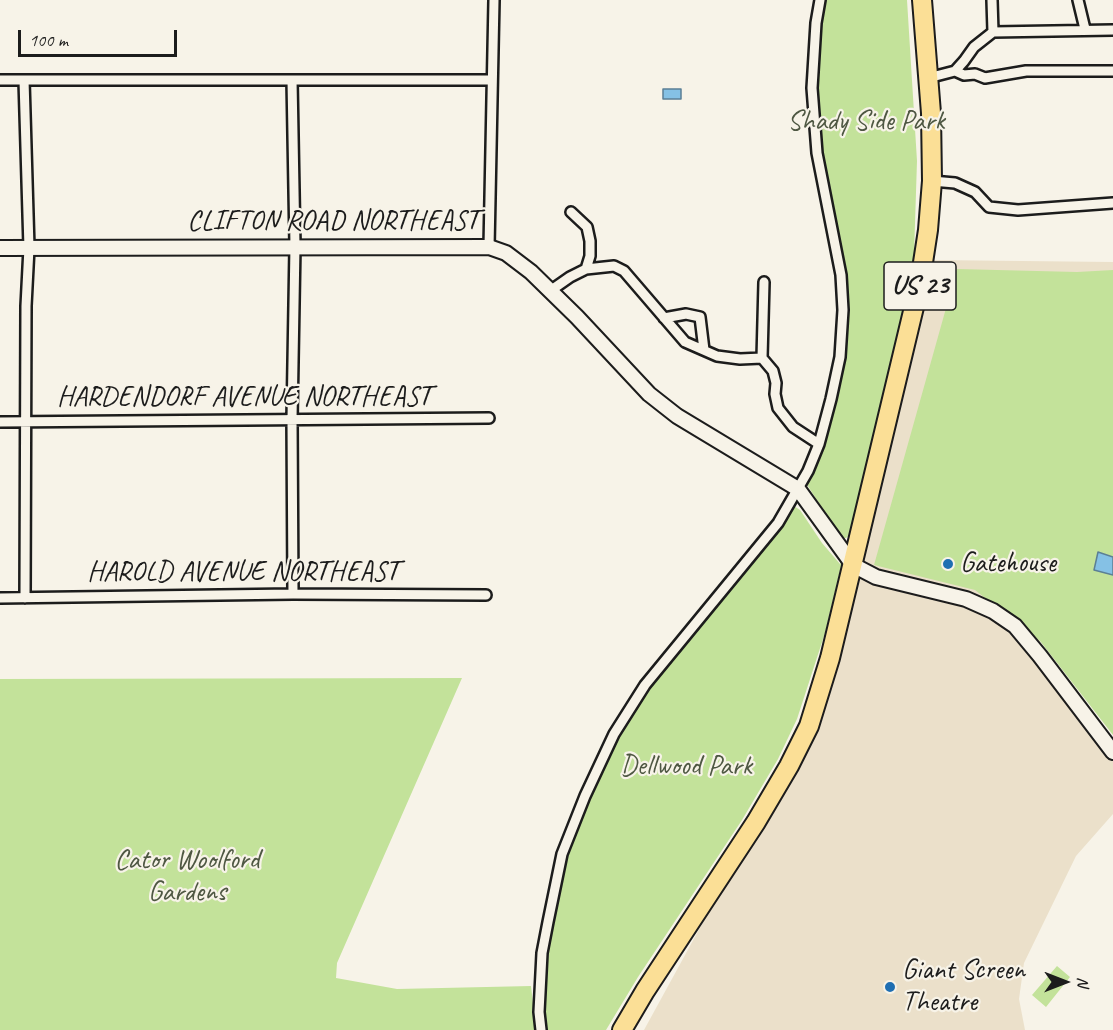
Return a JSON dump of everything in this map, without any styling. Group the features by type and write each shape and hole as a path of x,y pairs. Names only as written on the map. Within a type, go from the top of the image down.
{"highway":[{"name":"US 23","path":"622,1030 756,822 794,756 815,710 853,565 920,282 928,231 932,181 922,0"}],"street":[{"path":"489,247 494,0"},
{"path":"541,1030 539,1012 542,953 562,854 585,796 614,734 645,685 778,523 808,471 819,444 840,357 843,310 841,275 817,153 812,88 816,23 820,0"},
{"path":"992,0 993,32"},
{"path":"1078,0 1085,29"},
{"path":"928,78 955,71 981,39 993,32 1113,30"},
{"path":"964,62 975,74 985,78 1026,72 1113,71"},
{"path":"955,71 964,75 975,74"},
{"path":"0,80 492,80"},
{"path":"24,80 28,248 25,598"},
{"path":"292,80 295,246 292,419 293,594"},
{"path":"932,181 955,183 975,192 989,207 1018,210 1113,203"},
{"path":"571,212 587,227 591,241 586,269"},
{"name":"CLIFTON ROAD NORTHEAST","path":"0,248 489,247 506,253 577,317 649,394 677,416 798,489 853,565 876,577 966,599 993,611 1015,626 1113,752"},
{"path":"550,291 586,269 614,266 624,271 685,342 717,356 740,359 762,358"},
{"path":"764,282 762,358 773,371 778,408 792,427 819,444"},
{"path":"664,318 686,314 700,317 704,350"},
{"name":"HARDENDORF AVENUE NORTHEAST","path":"0,422 489,418"},
{"name":"HAROLD AVENUE NORTHEAST","path":"0,598 293,594 486,595"}],"shaded area":[{"path":"931,260 1113,262 1113,592 1032,617 1043,651 1113,741 1113,814 1076,856 1024,963 1019,999 1025,1030 644,1030 778,785 812,718"}],"green space":[{"name":"Shady Side Park","path":"823,0 907,0 917,161 914,255 908,295 850,535 846,538 841,538 806,483 818,459 836,402 844,354 847,316 846,267 821,153 817,123 820,19"},
{"path":"957,269 1077,272 1113,270 1113,735 1040,641 975,590 874,565"},
{"name":"Dellwood Park","path":"794,506 800,510 822,543 840,564 842,562 825,633 797,719 778,759 742,820 638,977 606,1030 547,1030 544,1003 558,877 591,790 624,723 678,650"},
{"name":"Cator Woolford Gardens","path":"462,678 337,963 336,978 397,989 531,986 536,1030 0,1030 0,679"},
{"path":"1057,966 1070,977 1046,1007 1032,995"}],"water":[{"path":"663,89 681,89 681,99 663,99"},
{"path":"1098,552 1113,557 1113,575 1094,570"}],"place":[{"name":"Gatehouse","path":"948,564"},
{"name":"Giant Screen Theatre","path":"890,987"}]}
